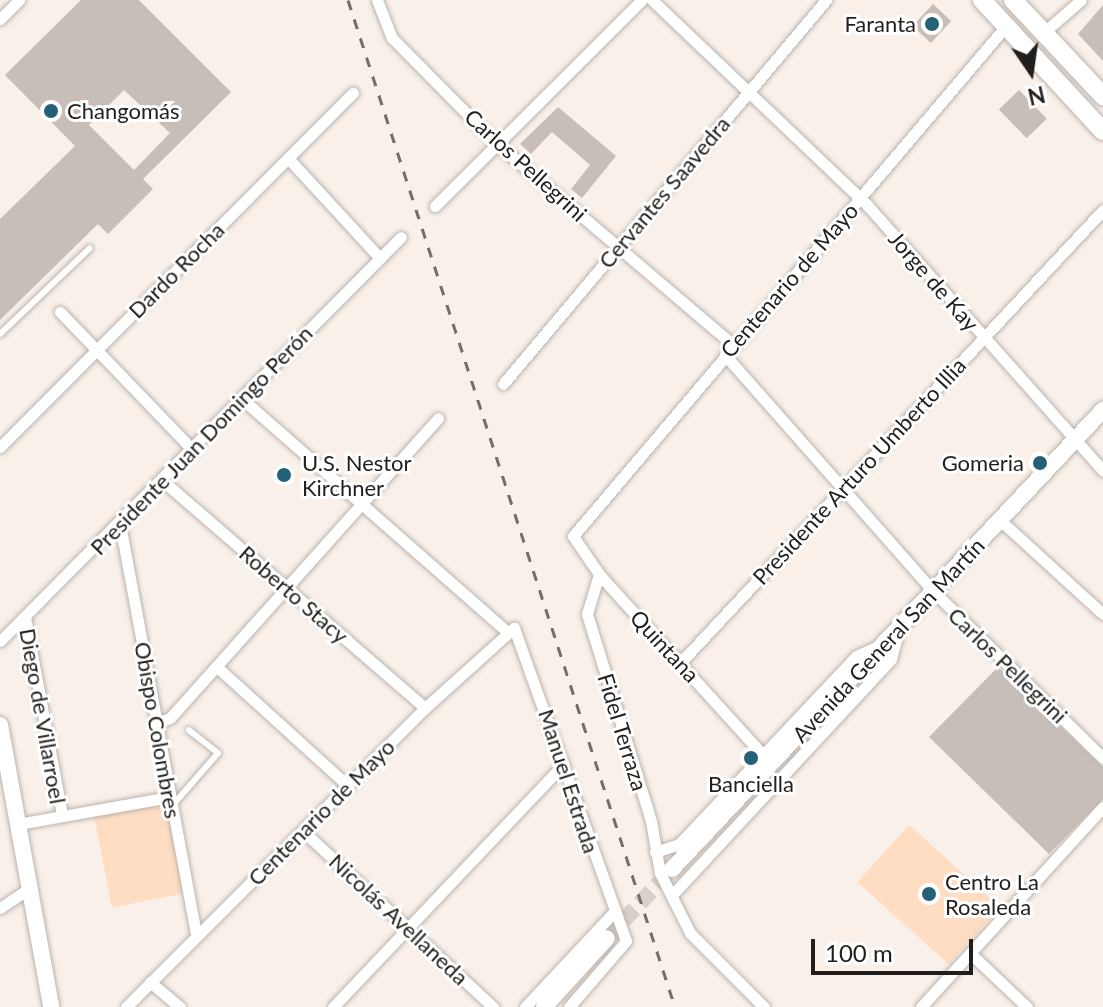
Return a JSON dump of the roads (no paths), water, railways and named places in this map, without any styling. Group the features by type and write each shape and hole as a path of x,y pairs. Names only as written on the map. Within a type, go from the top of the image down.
{"main road":[{"path":"982,0 1103,131"},
{"path":"1013,0 1103,96"},
{"name":"Avenida General San Martín","path":"668,875 1103,410"},
{"path":"0,725 51,1007"},
{"path":"544,1007 614,934"}],"street":[{"path":"0,19 19,0"},
{"name":"Carlos Pellegrini","path":"377,0 392,38 497,144 733,345"},
{"path":"435,206 642,0"},
{"name":"Jorge de Kay","path":"652,0 860,198 1073,442 1103,471"},
{"name":"Cervantes Saavedra","path":"503,384 826,0"},
{"path":"1043,33 1081,0"},
{"name":"Centenario de Mayo","path":"573,536 1006,26"},
{"name":"Dardo Rocha","path":"0,447 353,93"},
{"path":"288,158 380,258"},
{"name":"Presidente Arturo Umberto Illia","path":"681,662 1103,210"},
{"name":"Presidente Juan Domingo Perón","path":"0,641 163,481 401,237"},
{"path":"60,312 193,450"},
{"name":"Carlos Pellegrini","path":"725,355 934,592 1103,758"},
{"path":"241,398 505,630"},
{"path":"157,723 170,718 217,667 438,418"},
{"name":"Roberto Stacy","path":"163,481 425,708"},
{"path":"1001,521 1103,614"},
{"name":"Obispo Colombres","path":"120,524 196,936"},
{"name":"Quintana","path":"573,536 597,578 681,662 762,754"},
{"name":"Fidel Terraza","path":"597,578 587,614 655,852 668,875 672,895 690,933 764,1007"},
{"name":"Diego de Villarroel","path":"25,617 62,815"},
{"name":"Centenario de Mayo","path":"126,1007 505,630"},
{"name":"Manuel Estrada","path":"505,630 520,631 612,914 614,934"},
{"path":"655,852 679,844 856,656 892,638 891,659 672,895"},
{"path":"217,667 347,785"},
{"path":"333,1007 564,764"},
{"path":"18,824 171,801"},
{"path":"921,1007 1103,807"},
{"name":"Nicolás Avellaneda","path":"304,832 408,925 493,1007"},
{"path":"0,908 30,888"},
{"path":"525,1007 612,914"},
{"path":"569,1007 626,948 614,934"},
{"path":"970,953 1027,1007"},
{"path":"150,982 180,1007"}],"lane":[{"path":"0,334 90,248"},
{"path":"171,801 218,753 189,730"}],"tunnel":[{"path":"607,938 672,869"}],"railway":[{"path":"348,0 675,1007"}],"place":[{"name":"Faranta","path":"932,24"},
{"name":"Changomás","path":"51,111"},
{"name":"Gomeria","path":"1040,463"},
{"name":"U.S. Nestor Kirchner","path":"284,475"},
{"name":"Banciella","path":"751,758"},
{"name":"Centro La Rosaleda","path":"929,894"}]}
